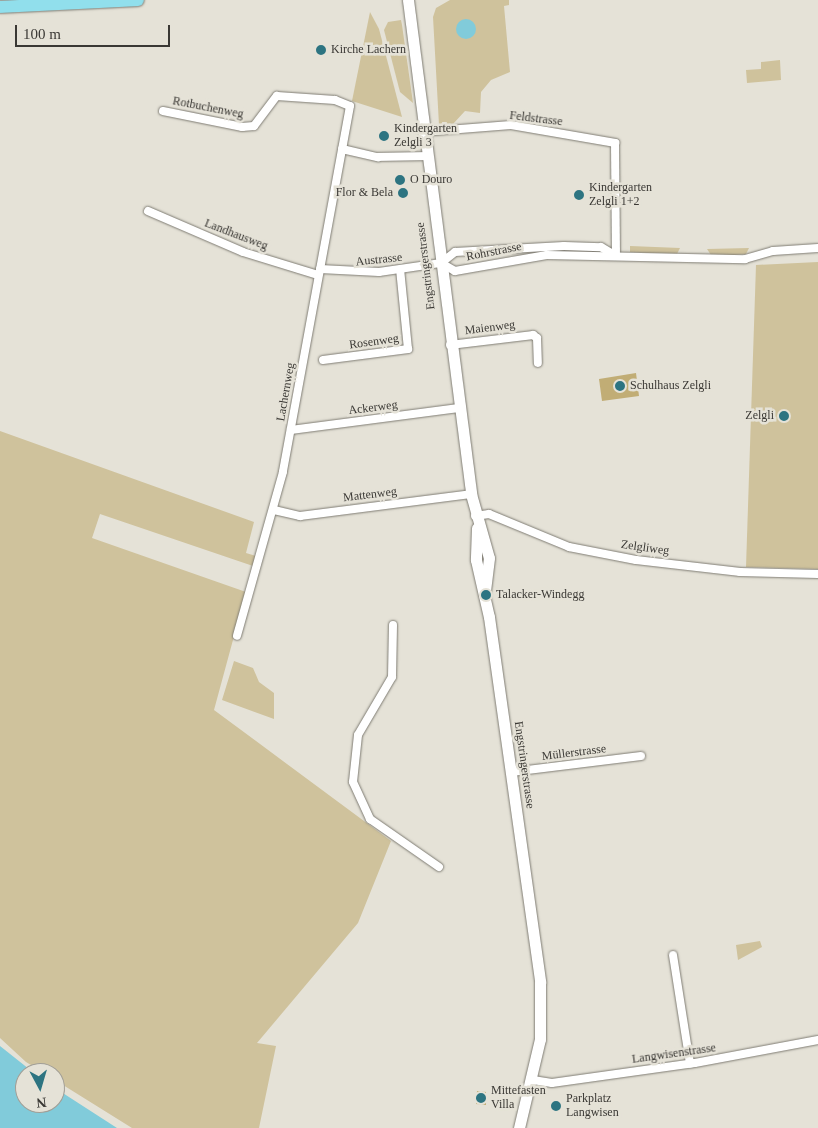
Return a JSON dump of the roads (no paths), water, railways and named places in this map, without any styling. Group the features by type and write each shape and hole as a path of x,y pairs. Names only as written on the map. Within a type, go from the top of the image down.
{"main road":[{"path":"0,7 138,0"},
{"name":"Engstringerstrasse","path":"408,0 422,132 441,263 470,494 477,528 476,560 485,592 534,942 541,1017 533,1080 520,1128"}],"street":[{"name":"Rotbuchenweg","path":"163,111 242,127 254,126 277,96 335,100 350,106"},
{"name":"Lachernweg","path":"238,636 274,510 291,430 350,106"},
{"name":"Feldstrasse","path":"422,132 511,125 615,143 616,256"},
{"path":"342,149 378,157 426,156"},
{"name":"Landhausweg","path":"148,212 243,252 319,272"},
{"name":"Rohrstrasse","path":"616,256 600,247 564,246 455,252 441,263 455,271 541,255 745,259 773,251 818,248"},
{"name":"Austrasse","path":"319,272 360,274 441,263"},
{"name":"Rosenweg","path":"323,360 408,349 400,269"},
{"name":"Maienweg","path":"450,345 533,335 537,338 538,363"},
{"name":"Ackerweg","path":"291,430 459,408"},
{"name":"Mattenweg","path":"274,510 300,516 470,494"},
{"name":"Zelgliweg","path":"475,516 489,514 569,547 636,560 740,572 818,574"},
{"path":"393,625 392,677 358,736 353,782 370,819 439,867"},
{"name":"Müllerstrasse","path":"511,772 641,756"},
{"path":"673,954 690,1064"},
{"name":"Langwisenstrasse","path":"533,1080 552,1083 690,1064 818,1040"}],"water":[{"path":"462,19 470,19 476,25 476,33 470,39 462,39 456,33 456,25"},
{"path":"0,1046 21,1063 15,1063 15,1113 65,1113 65,1094 117,1128 0,1128"}],"place":[{"name":"Kirche Lachern","path":"321,50"},
{"name":"Kindergarten Zelgli 3","path":"384,136"},
{"name":"O Douro","path":"400,180"},
{"name":"Flor & Bela","path":"403,193"},
{"name":"Kindergarten Zelgli 1+2","path":"579,195"},
{"name":"Schulhaus Zelgli","path":"620,386"},
{"name":"Zelgli","path":"784,416"},
{"name":"Talacker-Windegg","path":"486,595"},
{"name":"Mittefasten Villa","path":"481,1098"},
{"name":"Parkplatz Langwisen","path":"556,1106"}]}
